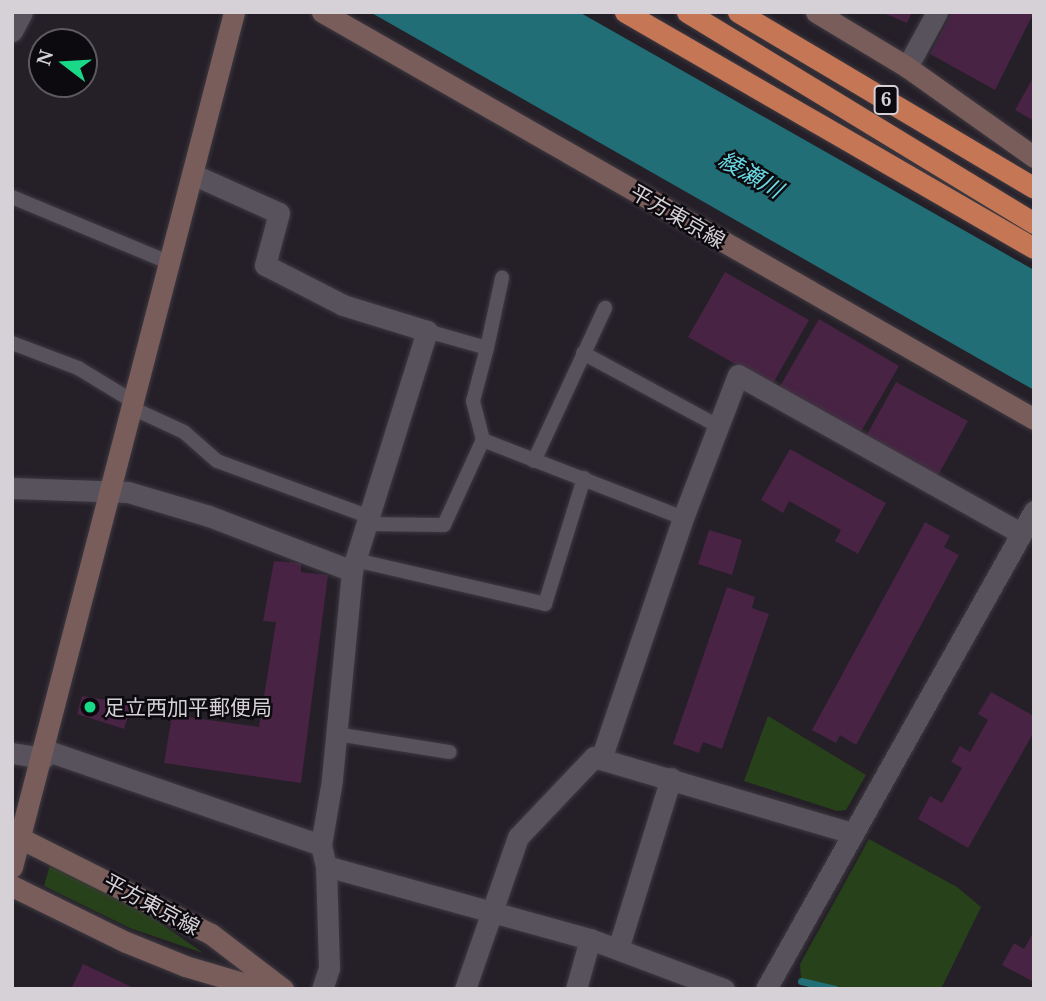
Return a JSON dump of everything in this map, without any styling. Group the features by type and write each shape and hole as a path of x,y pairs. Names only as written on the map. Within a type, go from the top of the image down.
{"highway":[{"path":"625,12 1034,248"},
{"path":"687,12 1034,223"},
{"name":"6","path":"738,12 855,77 1034,187"},
{"name":"6","path":"738,12 1034,187"},
{"path":"757,12 855,77"}],"main road":[{"path":"12,867 16,836 44,754 234,12"},
{"name":"平方東京線","path":"322,12 1034,419"},
{"path":"816,12 907,67 1034,157"},
{"name":"平方東京線","path":"16,836 211,934 283,989"},
{"name":"平方東京線","path":"12,886 125,942 185,966 263,989"}],"street":[{"path":"12,32 22,12"},
{"path":"907,67 937,12"},
{"path":"192,174 279,213 265,265 343,305 427,331 353,566 336,734 321,845 326,866 329,968 322,989"},
{"path":"601,759 682,518 716,425 738,376 1021,533"},
{"path":"12,488 110,491 209,516 353,566"},
{"path":"766,989 1034,511"},
{"path":"12,753 44,754 321,845"},
{"path":"465,989 488,913 517,837 594,757 852,833"},
{"path":"618,949 671,778"},
{"path":"326,866 488,913 590,939 724,989"},
{"path":"576,989 590,939"}],"lane":[{"path":"12,197 168,262"},
{"path":"12,343 78,368 133,405 184,432 217,461 366,520 444,525 483,440 473,401 502,278"},
{"path":"534,461 605,308"},
{"path":"427,331 487,348"},
{"path":"583,353 716,425"},
{"path":"483,440 682,518"},
{"path":"353,566 545,604 584,478"},
{"path":"336,734 450,752"}],"green space":[{"path":"768,716 866,775 846,810 837,811 744,781"},
{"path":"869,839 957,887 981,907 941,989 850,989 801,979 800,964"},
{"path":"50,865 142,910 203,953 130,928 44,886"}],"water":[{"name":"綾瀬川","path":"370,12 579,12 1034,270 1034,390"}],"building":[{"path":"881,12 912,12 907,23"},
{"path":"952,12 1034,12 995,90 930,54"},
{"path":"1034,76 1034,121 1015,110"},
{"path":"725,272 809,320 772,385 688,337"},
{"path":"819,319 899,366 859,435 779,388"},
{"path":"896,382 968,421 937,477 865,438"},
{"path":"790,449 886,503 858,554 835,541 841,530 789,501 783,513 761,500"},
{"path":"925,522 950,536 944,547 959,555 856,745 840,735 836,743 812,730"},
{"path":"709,530 742,540 732,575 698,564"},
{"path":"274,561 301,563 301,572 328,575 301,783 164,763 172,715 259,727 276,622 263,621"},
{"path":"727,587 755,597 752,608 769,614 722,749 703,742 699,753 673,744"},
{"path":"991,692 1034,716 1034,732 968,848 918,819 930,796 942,803 962,768 951,762 960,746 970,752 988,720 978,714"},
{"path":"82,696 132,704 124,729 77,714"},
{"path":"1034,931 1034,982 1002,965 1014,943 1024,949"},
{"path":"83,964 136,989 71,989"}],"waterway":[{"path":"801,981 835,989"}],"place":[{"name":"足立西加平郵便局","path":"90,707"}]}
